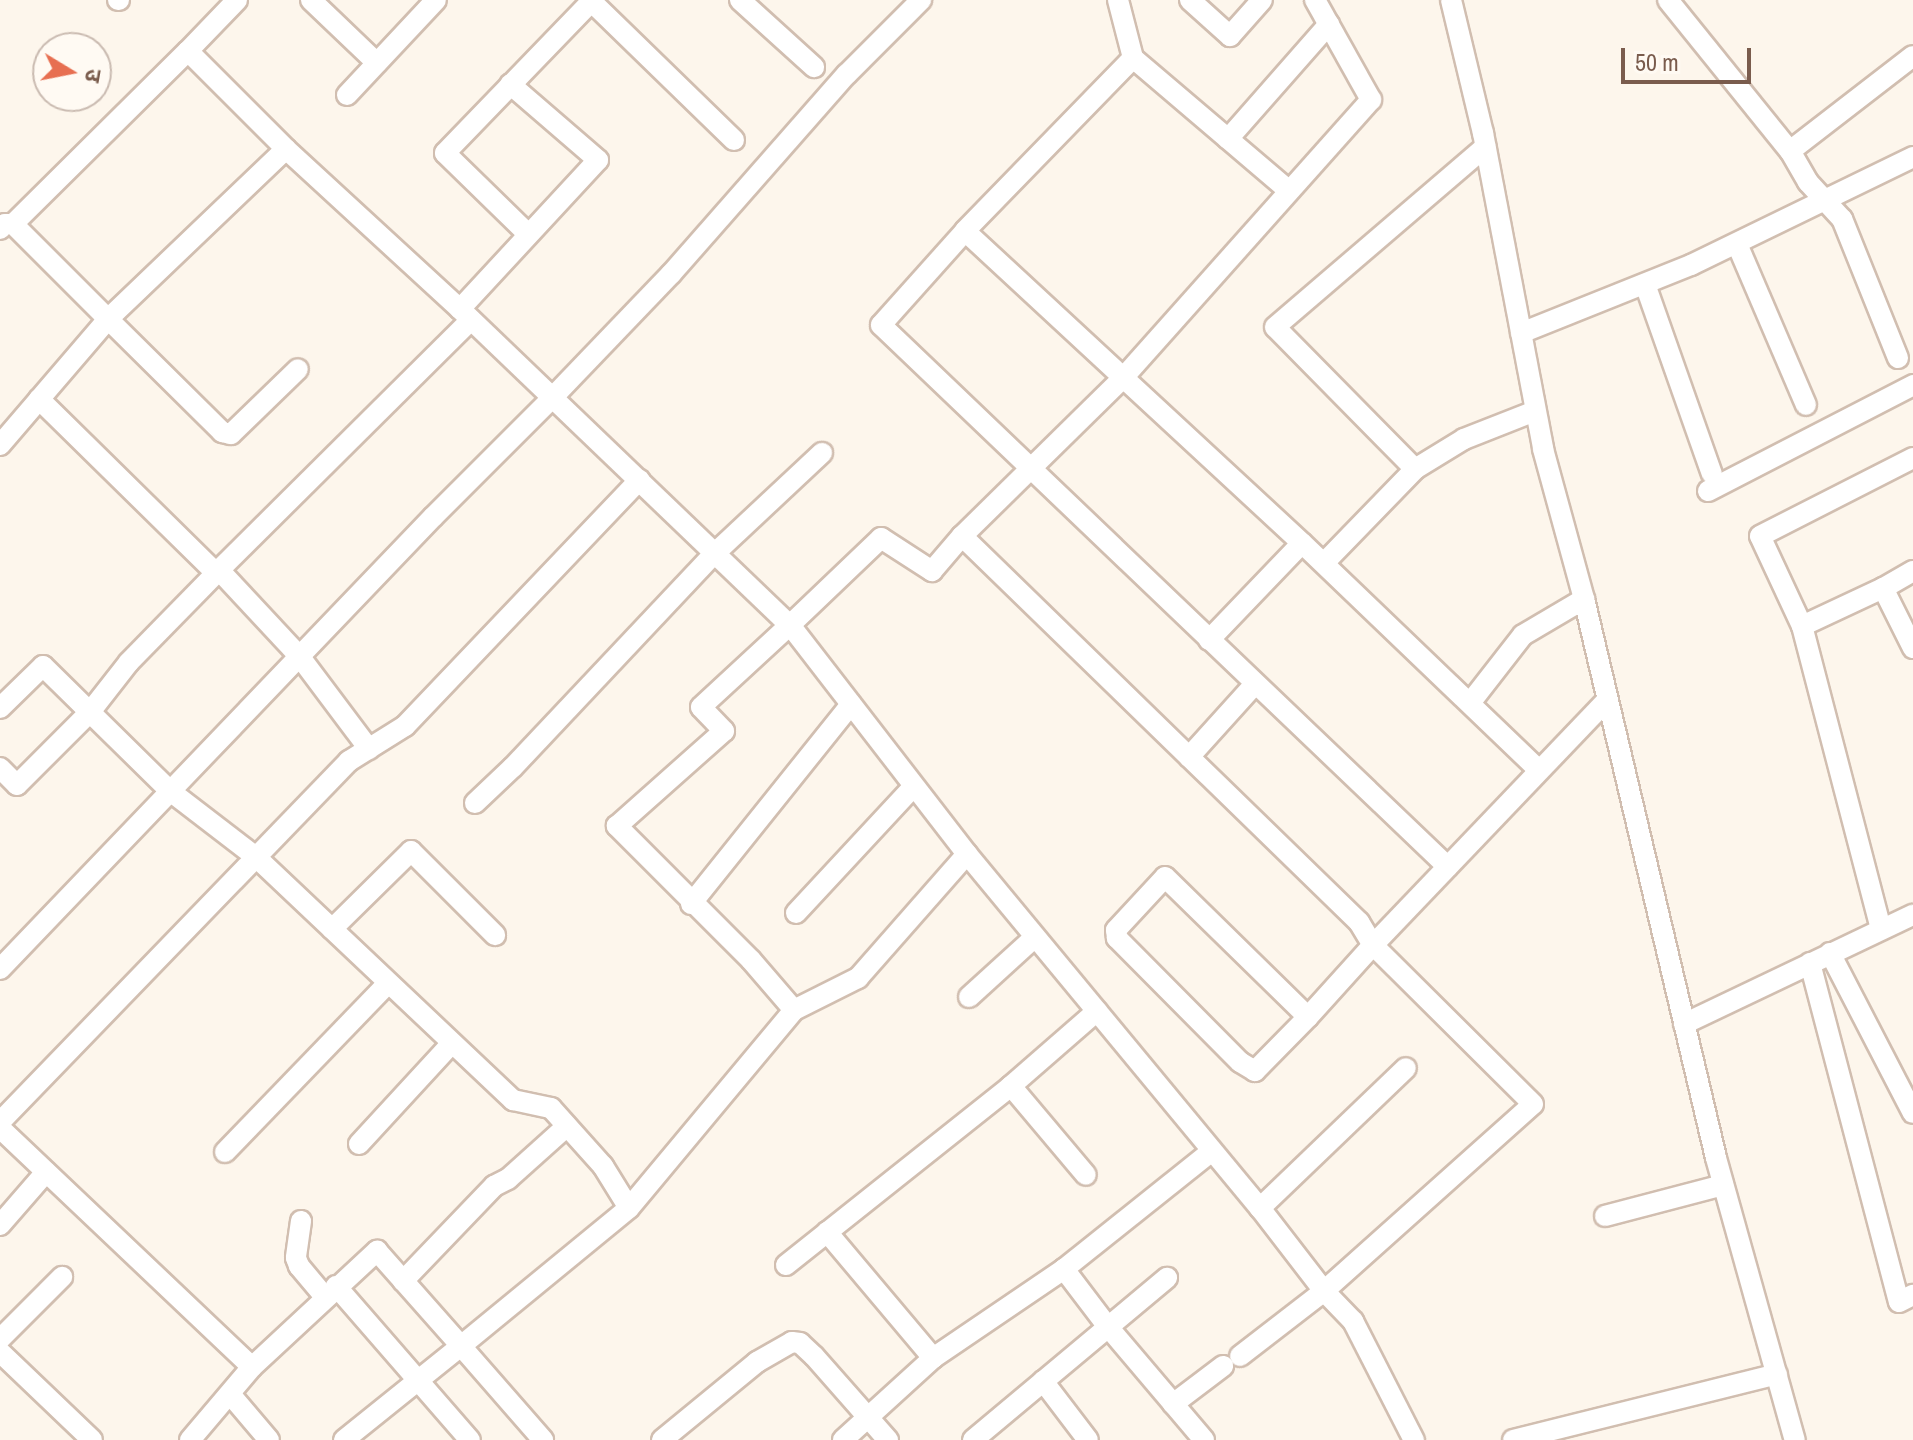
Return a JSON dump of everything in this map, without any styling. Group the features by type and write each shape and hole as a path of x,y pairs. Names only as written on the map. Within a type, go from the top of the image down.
{"street":[{"path":"237,0 6,226 108,319 222,432 231,434 298,369"},
{"path":"311,0 377,63"},
{"path":"347,95 436,0"},
{"path":"740,0 814,67"},
{"path":"0,969 671,274 847,74 921,0"},
{"path":"1118,0 1133,58 1289,191"},
{"path":"1190,0 1230,36 1262,0"},
{"path":"794,1010 751,960 691,904 617,826 724,731 701,707 881,538 932,571 962,536 1031,472 1123,378 1371,100 1315,0"},
{"path":"1451,0 1485,147 1535,411 1584,599 1723,1185 1795,1440"},
{"path":"1668,0 1790,151 1808,182 1842,219 1898,358"},
{"path":"528,234 445,153 592,1 734,140"},
{"path":"1228,139 1329,24"},
{"path":"188,51 286,149 466,315 790,625 967,854 1260,1208 1324,1291 1353,1321 1414,1440"},
{"path":"1790,151 1854,98 1913,56"},
{"path":"1133,58 965,231 881,325 1031,472 1448,867"},
{"path":"1897,70 1913,85"},
{"path":"0,768 17,785 90,712 129,662 466,315 528,234 598,160 510,84"},
{"path":"1415,469 1275,327 1485,147"},
{"path":"0,445 108,319 286,149"},
{"path":"1521,333 1737,244 1913,157"},
{"path":"965,231 1324,563 1538,769"},
{"path":"1737,244 1806,405"},
{"path":"1645,284 1710,483 1913,385"},
{"path":"39,399 300,657 369,749"},
{"path":"1324,563 1415,469 1464,439 1535,411"},
{"path":"475,803 513,767 715,553 822,453"},
{"path":"1881,929 1802,626 1760,536 1913,458"},
{"path":"0,1122 349,761 405,726 639,480"},
{"path":"962,536 1235,805 1359,922 1373,945 1533,1104 1324,1291 1173,1404"},
{"path":"1209,640 1302,543"},
{"path":"1802,626 1913,571"},
{"path":"1883,588 1913,648"},
{"path":"1470,703 1523,635 1584,599"},
{"path":"0,708 43,666 170,791 256,857 513,1100 551,1108 603,1166 629,1208"},
{"path":"1189,757 1255,684"},
{"path":"1308,1017 1165,877 1116,930 1117,938 1240,1062 1255,1071 1308,1017 1538,769 1606,701"},
{"path":"691,904 851,704"},
{"path":"796,913 914,786"},
{"path":"332,929 411,851 495,935"},
{"path":"344,1440 629,1208 794,1010 858,978 967,854"},
{"path":"1684,1024 1913,915"},
{"path":"969,997 1035,937"},
{"path":"1830,953 1913,1113"},
{"path":"1810,963 1899,1302 1913,1295"},
{"path":"225,1152 388,983"},
{"path":"786,1265 1011,1086 1097,1011"},
{"path":"359,1144 452,1043"},
{"path":"1260,1208 1406,1068"},
{"path":"1011,1086 1086,1175"},
{"path":"403,1281 494,1186 508,1179 567,1126"},
{"path":"0,1128 252,1367"},
{"path":"843,1440 933,1358 1064,1269 1212,1151"},
{"path":"0,1225 46,1172"},
{"path":"1605,1216 1723,1185"},
{"path":"301,1221 296,1258 299,1266 330,1292 418,1379 470,1440"},
{"path":"827,1232 933,1358"},
{"path":"200,1436 252,1367 377,1251 461,1346 534,1437"},
{"path":"1064,1269 1108,1327 1204,1440"},
{"path":"0,1339 62,1277"},
{"path":"973,1440 1167,1278"},
{"path":"662,1440 757,1362 792,1342 800,1343 814,1356 888,1440"},
{"path":"0,1352 92,1440"},
{"path":"1513,1440 1777,1374"},
{"path":"1043,1381 1088,1440"},
{"path":"230,1394 269,1440"}]}
